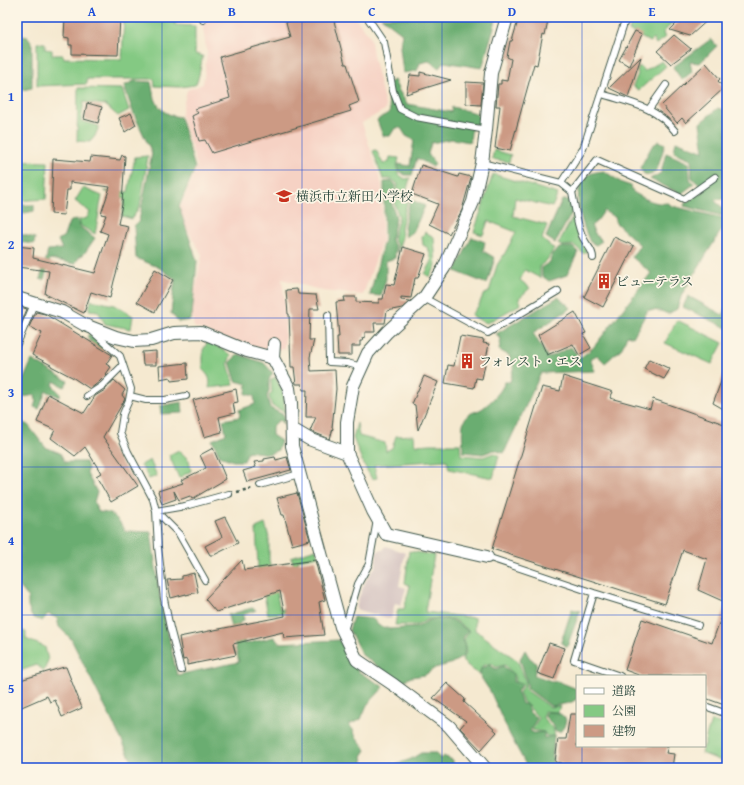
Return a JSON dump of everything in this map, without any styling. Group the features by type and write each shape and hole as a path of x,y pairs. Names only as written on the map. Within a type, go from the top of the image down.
{"street":[{"path":"487,557 386,534 377,518 348,453 347,422 353,386 368,354 382,338 424,298 444,268 470,209 482,163 490,72 507,17"},
{"path":"17,298 62,312 85,325 134,341 151,340 174,333 201,332 247,351 273,358"},
{"path":"274,344 273,358 289,388 291,403 292,446 299,474 341,627 357,660 394,685 449,726 485,768"},
{"path":"292,429 310,439 348,453"}],"lane":[{"path":"367,17 384,42 393,90 400,109 416,117 486,130"},
{"path":"561,183 583,149 626,17"},
{"path":"649,108 666,85"},
{"path":"602,94 649,108 666,120 675,131"},
{"path":"572,192 597,160 684,199 714,177"},
{"path":"482,163 561,183 572,192 579,229 593,253 593,258"},
{"path":"424,298 488,333 558,291"},
{"path":"17,344 34,304"},
{"path":"328,315 329,362 347,363 362,367"},
{"path":"85,325 120,356 131,389 123,414 120,433 128,452 154,499 164,599 181,670"},
{"path":"87,396 102,386 123,365"},
{"path":"130,396 146,400 165,400 186,396"},
{"path":"260,486 299,474"},
{"path":"156,511 185,506 229,494"},
{"path":"156,511 179,534 205,580"},
{"path":"344,633 358,584 369,564 377,518"},
{"path":"487,557 594,593 698,625"},
{"path":"594,593 574,660 617,675"},
{"path":"706,706 727,714"}],"path":[{"path":"229,494 260,486"}],"shaded area":[{"name":"横浜市立新田小学校","path":"201,17 354,17 370,36 374,60 386,109 362,123 382,185 382,241 363,295 323,291 282,279 286,313 284,349 273,350 265,354 194,327 191,311 202,255 185,225 180,208 197,166 181,115 187,90 203,84 207,53"},
{"path":"386,546 405,553 399,586 406,588 401,605 395,603 391,619 356,609 366,580 376,566 377,551 383,550"}],"green space":[{"path":"124,17 176,17 175,25 195,26 195,54 203,56 199,76 195,85 180,87 155,86 154,79 87,79 87,84 37,86 37,43 45,43 45,49 52,50 52,55 63,55 64,58 122,59"},
{"path":"381,17 497,17 482,68 444,62 439,68 429,61 420,63 417,71 403,73 400,47 402,33"},
{"path":"652,17 677,17 663,33 665,38 656,44 653,39 650,42 629,31 632,19 650,25"},
{"path":"17,35 28,37 32,43 32,88 17,91"},
{"path":"711,39 717,46 700,63 690,62 692,72 682,80 673,67"},
{"path":"662,61 666,66 639,90 633,86 638,74 637,70 639,66 645,71"},
{"path":"394,80 407,104 451,112 452,107 476,113 480,120 480,125 472,124 470,142 452,139 431,143 428,154 435,164 433,167 417,158 412,175 405,175 399,171 398,164 410,166 414,140 406,136 401,128 395,128 390,136 383,136 377,120 390,112 386,85"},
{"path":"134,81 151,82 156,101 162,110 180,117 195,168 179,207 197,261 192,315 190,320 178,322 171,313 175,279 158,267 136,258 134,226 139,221 152,153 133,112 124,86"},
{"path":"78,88 122,89 129,110 118,116 105,105 84,102 81,121 99,126 95,136 90,142 77,141"},
{"path":"727,107 727,196 723,199 714,200 726,211 727,217 684,206 685,203 705,190 692,178 691,159 674,152 676,141 704,152 700,123 718,108 723,110"},
{"path":"659,141 665,144 657,170 651,175 644,174 640,168 652,146"},
{"path":"376,150 383,164 389,162 390,157 399,158 397,166 398,174 405,179 410,178 406,193 408,198 401,228 402,237 397,253 397,246 393,238 399,217 394,202 397,200 398,184 391,179 383,179 373,151"},
{"path":"494,150 511,155 509,162 492,159"},
{"path":"666,153 689,163 690,179 694,184 681,194 650,179 661,173"},
{"path":"148,156 140,206 132,219 122,216 125,199 104,191 128,192 135,157"},
{"path":"17,161 48,162 46,199 17,201"},
{"path":"604,171 622,183 631,186 633,192 641,197 658,203 668,203 672,206 727,219 727,221 682,294 677,309 668,314 661,311 648,310 633,337 627,335 622,348 605,363 597,355 590,359 595,371 541,373 504,453 494,450 483,454 463,452 463,424 468,415 483,408 496,396 505,382 510,382 514,365 508,363 510,356 499,350 501,339 496,334 558,297 571,308 533,333 548,358 571,347 580,358 593,348 651,273 632,257 640,245 615,222 616,218 604,211 597,221 591,226 596,235 602,241 596,245 590,242 584,228 578,202 578,193 580,186 588,175"},
{"path":"493,174 558,194 552,207 515,198 513,216 547,225 542,239 554,249 547,260 540,266 540,278 525,270 520,280 530,288 519,298 521,304 487,323 471,315 479,305 483,295 489,292 497,265 516,232 488,221 483,235 474,232"},
{"path":"392,181 396,185 395,199 391,200 396,218 391,240 395,246 395,258 386,261 386,279 381,296 370,295 384,240 384,182"},
{"path":"83,188 102,196 95,234 81,226 79,220 87,218 90,212 75,201"},
{"path":"410,199 425,206 413,232 406,237 404,227"},
{"path":"562,200 571,200 574,209 555,243 546,237"},
{"path":"17,205 34,205 34,211 20,214 20,234 35,238 34,244 17,242"},
{"path":"574,215 579,238 587,251 584,254 574,245 562,246 558,244"},
{"path":"77,219 80,227 95,238 75,264 50,259 44,280 40,279 48,250 62,249 58,240 64,236 69,222"},
{"path":"425,232 434,237 436,266 430,277 425,274 432,261 428,248 423,245 422,237"},
{"path":"472,237 485,242 483,251 495,258 487,284 455,271"},
{"path":"561,247 573,247 578,252 567,275 549,281 542,276 542,267 550,262 552,254"},
{"path":"688,296 723,315 727,307 727,328 683,307"},
{"path":"91,300 114,305 133,316 131,329 105,324 98,311 89,310"},
{"path":"677,320 723,343 712,364 665,343"},
{"path":"89,334 105,348 99,355 90,350 92,343 87,337"},
{"path":"208,341 231,355 228,363 234,385 209,388 209,378 203,370 203,350"},
{"path":"238,354 264,363 273,373 269,379 269,391 267,396 270,408 284,415 283,424 279,420 272,427 272,435 281,441 278,450 269,454 248,451 244,461 233,461 220,456 212,440 226,434 223,420 240,417 239,410 255,404 254,396 246,394 247,384 236,381 230,362"},
{"path":"32,360 68,381 64,387 54,381 53,386 60,393 60,397 46,391 39,409 34,407 36,401 35,395 17,398"},
{"path":"275,377 283,391 285,412 272,406 269,396 272,392 271,380"},
{"path":"182,402 183,413 161,414 160,406"},
{"path":"17,420 28,425 45,447 60,453 65,462 86,462 88,468 87,474 97,492 94,502 98,512 108,513 114,517 125,531 151,532 160,597 177,675 239,662 228,615 252,608 256,610 243,615 244,620 239,623 245,644 274,637 279,643 339,640 359,672 384,687 367,705 361,719 349,725 366,750 362,756 364,768 150,768 146,762 132,761 71,639 59,627 57,618 48,614 42,621 32,617 28,607 28,597 19,586 17,586"},
{"path":"357,423 359,436 385,443 386,451 392,448 396,436 414,435 415,445 460,444 461,455 483,457 494,453 499,456 493,478 449,469 447,460 374,465 377,478 372,479 363,463 353,438"},
{"path":"179,450 189,460 191,471 179,478 169,455"},
{"path":"150,460 157,476 149,479 141,465"},
{"path":"265,524 269,537 269,560 280,609 284,609 284,613 268,614 258,567 256,528"},
{"path":"316,549 318,556 298,560 298,567 295,567 291,557"},
{"path":"409,551 434,555 425,612 475,618 475,630 518,661 525,679 526,690 550,707 560,706 558,712 544,711 543,718 553,728 555,736 546,736 544,732 532,730 539,718 523,702 519,692 524,685 515,682 514,675 505,665 496,667 491,663 482,666 479,675 462,661 466,652 464,640 469,631 454,619 428,619 418,625 395,625 398,609 404,609 410,586 405,583"},
{"path":"572,609 580,611 567,647 561,642"},
{"path":"353,617 373,619 379,626 390,629 418,627 429,620 453,620 468,631 463,638 465,651 463,657 450,664 435,668 425,675 411,677 400,683 362,655 349,630"},
{"path":"17,629 26,632 26,639 45,647 48,660 44,671 37,665 17,672"},
{"path":"525,650 529,657 537,664 534,675 554,682 557,681 576,689 576,700 570,703 551,706 528,689 520,659"},
{"path":"490,665 496,669 503,666 513,674 513,682 523,684 517,691 522,704 526,704 530,713 537,718 530,731 534,733 544,732 544,738 554,736 552,764 557,766 557,768 528,768 526,765 510,735 490,691 480,676 481,668"},
{"path":"546,712 558,713 564,717 566,720 564,727 560,732 555,731 554,726 545,717"},
{"path":"711,721 723,724 727,732 727,763 701,753 703,747 706,747 706,737"},
{"path":"421,753 437,753 440,759 443,756 453,760 453,764 456,768 386,768 411,759"},
{"path":"374,766 375,768 364,768"}],"building":[{"path":"65,17 120,17 118,55 72,54 72,45 69,45 69,38 64,37"},
{"path":"303,17 333,17 345,64 347,64 359,102 349,106 351,111 212,153 205,140 199,141 192,116 198,113 195,109 230,98 220,57 290,37 286,22"},
{"path":"519,17 535,17 548,20 545,35 543,34 537,65 534,64 510,151 495,148 500,106 496,106 498,84 501,84 501,80 507,81 511,59 507,57 510,41 512,41"},
{"path":"683,17 711,17 690,36 670,30"},
{"path":"635,31 642,34 629,66 619,60"},
{"path":"674,35 691,49 671,64 657,51"},
{"path":"641,57 628,97 609,88"},
{"path":"706,63 720,79 718,81 724,88 686,123 682,118 677,123 662,105"},
{"path":"420,72 451,80 406,94 410,75 420,76"},
{"path":"466,82 483,83 481,105 466,104"},
{"path":"87,103 102,107 98,123 84,119"},
{"path":"131,113 136,125 125,132 119,118"},
{"path":"122,155 125,156 122,204 118,224 128,226 121,256 110,298 91,292 84,313 45,294 49,271 17,267 17,246 34,248 33,258 95,273 108,234 100,231 106,215 101,214 110,187 70,182 70,190 67,190 64,215 51,214 53,159 90,162 91,157 120,160"},
{"path":"421,165 458,177 459,174 471,177 462,210 449,234 429,224 438,204 412,194"},
{"name":"ビューテラス","path":"614,237 634,246 603,307 584,297"},
{"path":"403,247 426,254 418,278 415,278 411,298 401,297 401,300 410,301 402,308 387,311 385,323 374,323 375,332 365,332 365,337 362,338 363,341 360,341 360,346 352,346 352,355 338,355 337,337 339,337 336,302 345,301 344,297 356,297 356,302 379,303 379,299 383,299 386,284 394,285"},
{"path":"155,269 173,280 155,312 137,302"},
{"path":"297,289 298,294 316,295 319,309 310,309 309,340 314,340 310,357 311,371 335,370 336,389 333,428 330,439 310,431 316,417 306,417 307,390 303,390 302,384 296,384 294,367 291,367 289,314 286,290"},
{"path":"17,306 27,309 21,324 17,322"},
{"path":"36,312 45,314 112,355 106,364 111,367 107,374 90,389 72,377 32,355 42,333 29,327"},
{"path":"575,312 586,333 583,334 591,348 579,355 573,344 547,355 538,335"},
{"name":"フォレスト・エス","path":"460,336 484,340 483,343 489,344 482,379 476,378 474,388 445,383 448,365 454,366"},
{"path":"156,351 156,365 143,365 142,352"},
{"path":"649,359 670,369 664,379 644,369"},
{"path":"187,363 188,379 171,381 170,377 160,379 159,366"},
{"path":"727,368 727,411 713,403"},
{"path":"424,376 438,382 418,430 415,405 412,404"},
{"path":"563,376 613,392 610,398 650,409 653,399 727,425 727,603 698,590 707,559 683,550 665,604 492,549 542,387 560,391"},
{"path":"114,380 125,390 122,395 125,399 103,437 138,486 111,502 96,476 101,473 85,447 75,456 51,438 55,430 37,422 48,394 84,413 95,396 105,390"},
{"path":"236,389 238,402 233,403 235,413 219,417 222,432 204,437 193,400"},
{"path":"213,448 226,479 192,499 190,496 179,500 174,491 176,499 162,504 158,491 183,483 181,480 206,468 200,455"},
{"path":"275,457 276,460 287,457 291,470 247,482 243,471 256,467 254,462 264,461 264,459"},
{"path":"297,493 310,540 292,545 284,515 282,515 277,498"},
{"path":"225,517 238,543 214,555 210,555 205,546 222,537 215,521"},
{"path":"242,560 244,570 315,560 325,600 319,602 324,635 284,638 283,632 233,644 236,655 187,665 187,659 183,660 179,637 285,616 280,591 216,612 205,599"},
{"path":"194,573 198,592 171,598 167,580 182,579 182,576"},
{"path":"725,606 727,606 727,706 706,698 706,675 638,675 625,670 642,619 712,643"},
{"path":"549,643 565,648 554,679 537,673"},
{"path":"66,667 82,708 62,717 55,700 50,702 47,696 17,709 17,681"},
{"path":"447,683 465,699 464,702 497,732 481,750 460,728 466,721 433,698"},
{"path":"570,714 576,714 576,747 668,747 666,753 674,754 672,768 561,768 562,763 555,762 558,739 566,739"}],"place":[{"name":"横浜市立新田小学校","path":"284,196"},
{"name":"ビューテラス","path":"604,281"},
{"name":"フォレスト・エス","path":"467,361"}]}
